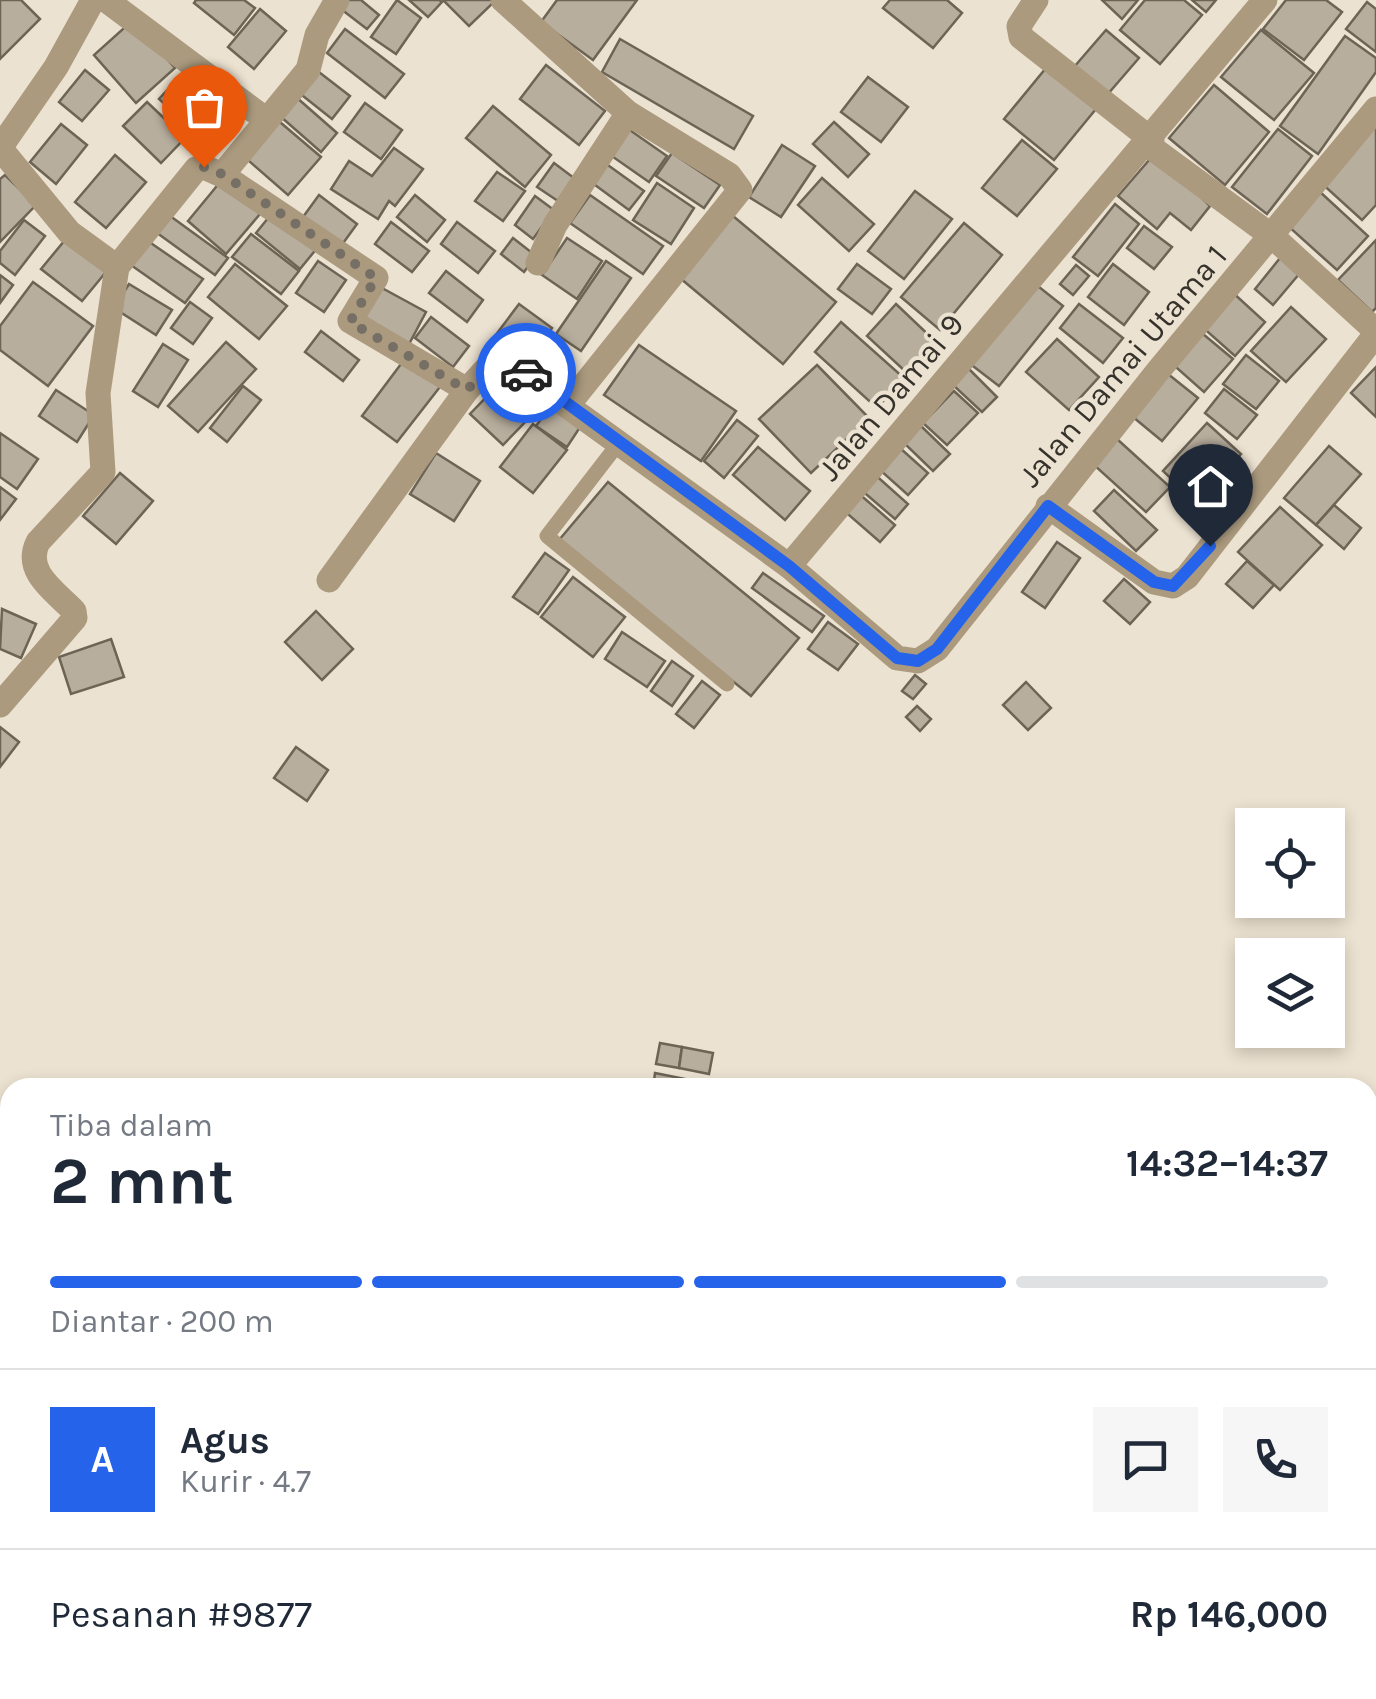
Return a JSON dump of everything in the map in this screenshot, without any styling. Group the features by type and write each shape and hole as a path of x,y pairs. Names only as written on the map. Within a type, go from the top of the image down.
{"street":[{"path":"93,0 56,67 0,148 69,232 117,268"},
{"path":"106,0 264,118"},
{"path":"222,174 264,118 308,70 317,35 337,0"},
{"path":"503,0 628,113 729,175 740,190 568,405"},
{"path":"1036,0 1019,26 1021,38 1273,237 1376,333 1186,576 1173,586 1154,582 1048,506"},
{"name":"Jalan Damai 9","path":"789,566 1266,0"},
{"name":"Jalan Damai Utama 1","path":"789,566 897,658 918,661 937,649 1048,506 1376,109"},
{"path":"538,263 555,226 628,113"},
{"path":"0,706 75,618 74,612 38,574 33,557 38,542 103,472 98,393 117,268 196,170 204,167 222,174 376,278 350,322 467,390"},
{"path":"329,580 467,390 498,356 789,566"}],"lane":[{"path":"618,444 547,536 727,684"}],"building":[{"path":"0,0 21,0 40,19 0,59"},
{"path":"244,0 255,8 234,35 194,3"},
{"path":"342,0 361,0 379,15 367,29 337,6"},
{"path":"397,0 421,18 396,54 371,37"},
{"path":"409,0 439,0 442,2 428,17"},
{"path":"443,0 496,0 469,26"},
{"path":"557,0 637,0 593,60 541,22"},
{"path":"890,0 947,0 962,13 933,48 883,8"},
{"path":"1102,0 1138,0 1122,19"},
{"path":"1145,0 1184,0 1202,15 1160,64 1120,30"},
{"path":"1192,0 1216,0 1206,12"},
{"path":"1286,0 1326,0 1342,12 1304,60 1263,29"},
{"path":"1367,2 1376,9 1376,52 1346,29"},
{"path":"260,9 286,31 254,69 228,47"},
{"path":"133,20 175,68 136,103 94,55"},
{"path":"345,29 404,74 385,98 327,53"},
{"path":"1106,30 1139,58 1107,95 1074,67"},
{"path":"1261,30 1314,73 1274,120 1221,77"},
{"path":"1345,36 1376,58 1376,72 1318,154 1280,126"},
{"path":"620,39 753,116 734,149 602,72"},
{"path":"546,65 605,111 579,145 520,99"},
{"path":"188,68 233,109 204,140 159,99"},
{"path":"1046,68 1096,109 1054,160 1004,119"},
{"path":"315,69 350,96 332,119 298,92"},
{"path":"85,70 109,90 82,121 59,102"},
{"path":"868,77 908,107 881,142 841,112"},
{"path":"1214,85 1269,132 1225,185 1169,138"},
{"path":"296,97 337,133 321,152 280,116"},
{"path":"147,102 185,138 161,163 123,126"},
{"path":"365,103 402,130 381,159 344,132"},
{"path":"493,106 551,155 525,187 466,138"},
{"path":"274,117 321,157 288,195 241,154"},
{"path":"834,122 869,154 848,177 813,144"},
{"path":"1376,122 1376,205 1362,220 1319,181"},
{"path":"61,124 87,145 56,184 30,162"},
{"path":"624,126 667,156 649,182 606,152"},
{"path":"1278,129 1312,156 1267,214 1232,187"},
{"path":"1022,140 1057,169 1017,216 982,188"},
{"path":"782,145 815,166 781,217 749,197"},
{"path":"394,148 423,169 395,206 389,201 378,219 331,189 349,161 372,176"},
{"path":"1156,152 1210,206 1191,230 1170,213 1157,229 1118,196"},
{"path":"672,153 720,185 704,208 656,176"},
{"path":"115,155 146,182 106,228 75,202"},
{"path":"554,163 574,178 558,201 537,187"},
{"path":"605,163 644,191 629,210 591,182"},
{"path":"497,172 525,191 503,221 475,201"},
{"path":"5,175 36,205 0,242 0,179"},
{"path":"822,178 874,224 849,251 798,205"},
{"path":"221,181 260,214 226,254 188,221"},
{"path":"657,183 694,208 671,244 633,220"},
{"path":"915,191 952,219 904,279 868,251"},
{"path":"1319,191 1368,236 1337,270 1288,226"},
{"path":"319,195 357,224 341,246 303,217"},
{"path":"415,195 445,220 427,242 397,217"},
{"path":"590,195 663,246 643,274 570,223"},
{"path":"535,196 554,210 533,239 515,225"},
{"path":"1115,204 1139,224 1098,276 1073,257"},
{"path":"273,212 318,247 300,269 256,233"},
{"path":"166,213 228,258 215,275 153,230"},
{"path":"733,216 836,302 783,364 680,278"},
{"path":"24,220 45,236 15,275 0,263 0,251"},
{"path":"391,222 429,251 412,272 375,244"},
{"path":"457,222 495,251 478,273 441,244"},
{"path":"964,223 1002,255 940,330 901,297"},
{"path":"1144,226 1172,247 1154,269 1127,248"},
{"path":"251,234 299,271 281,294 232,257"},
{"path":"513,238 536,256 524,272 501,254"},
{"path":"567,238 602,261 577,299 542,275"},
{"path":"145,239 203,279 185,303 128,263"},
{"path":"65,240 106,272 82,301 41,269"},
{"path":"1376,240 1376,308 1372,312 1338,280"},
{"path":"1280,258 1300,273 1273,305 1255,289"},
{"path":"318,261 346,280 324,312 296,293"},
{"path":"606,261 631,278 581,351 556,334"},
{"path":"235,264 287,306 259,339 208,297"},
{"path":"857,264 891,289 872,314 838,289"},
{"path":"1113,264 1149,292 1124,325 1088,297"},
{"path":"1076,265 1089,276 1073,295 1060,284"},
{"path":"446,271 483,300 467,322 429,293"},
{"path":"0,275 13,285 0,303"},
{"path":"33,282 93,326 48,386 0,350 0,326"},
{"path":"1034,283 1063,306 999,386 969,363"},
{"path":"129,284 172,310 156,335 114,308"},
{"path":"382,288 426,312 408,346 362,319"},
{"path":"1231,291 1265,322 1235,356 1200,325"},
{"path":"190,302 212,318 193,344 171,328"},
{"path":"519,304 552,328 529,361 495,336"},
{"path":"896,304 935,341 906,372 867,336"},
{"path":"1079,304 1123,338 1103,363 1060,328"},
{"path":"1291,307 1326,339 1286,382 1251,351"},
{"path":"431,317 469,346 453,367 415,338"},
{"path":"841,322 904,378 877,408 815,352"},
{"path":"1197,329 1233,359 1204,392 1169,361"},
{"path":"321,331 359,360 343,381 305,352"},
{"path":"1057,339 1099,377 1069,410 1026,372"},
{"path":"226,342 256,369 198,432 168,406"},
{"path":"163,344 188,360 158,407 133,391"},
{"path":"639,345 736,411 701,461 604,395"},
{"path":"1246,355 1279,381 1256,409 1223,384"},
{"path":"407,356 443,383 397,442 362,416"},
{"path":"817,365 869,418 811,473 759,419"},
{"path":"1376,367 1376,417 1351,393"},
{"path":"969,369 997,397 982,412 953,385"},
{"path":"1163,370 1198,398 1162,441 1127,412"},
{"path":"516,372 540,393 527,407 503,386"},
{"path":"498,385 531,416 503,445 470,414"},
{"path":"243,386 261,400 227,442 210,428"},
{"path":"1224,389 1257,415 1237,439 1205,413"},
{"path":"56,390 94,415 77,442 39,416"},
{"path":"954,391 978,413 947,445 923,423"},
{"path":"555,400 584,421 567,447 536,426"},
{"path":"737,420 758,436 724,478 704,461"},
{"path":"1207,423 1241,454 1197,503 1163,471"},
{"path":"533,424 567,450 533,493 500,467"},
{"path":"921,426 950,454 933,471 904,443"},
{"path":"0,433 38,459 17,489 0,477"},
{"path":"1117,439 1170,487 1146,512 1094,465"},
{"path":"1329,446 1361,474 1316,525 1284,498"},
{"path":"758,447 810,491 785,520 733,475"},
{"path":"900,448 928,473 908,495 880,470"},
{"path":"436,453 480,481 454,521 410,494"},
{"path":"872,472 908,504 895,519 859,488"},
{"path":"120,473 153,501 116,544 83,516"},
{"path":"608,482 799,638 751,696 559,540"},
{"path":"0,487 16,499 0,520"},
{"path":"1114,490 1157,530 1136,551 1094,511"},
{"path":"857,492 895,525 880,542 842,509"},
{"path":"1334,505 1361,528 1344,549 1316,525"},
{"path":"1280,507 1322,545 1280,590 1238,552"},
{"path":"1057,542 1080,558 1045,608 1022,592"},
{"path":"545,553 569,570 538,614 513,597"},
{"path":"1247,561 1274,585 1253,608 1226,584"},
{"path":"763,573 824,616 812,632 752,588"},
{"path":"573,577 625,617 593,657 541,617"},
{"path":"1124,579 1150,602 1130,624 1104,601"},
{"path":"2,609 36,624 21,658 0,649"},
{"path":"316,611 353,649 322,680 285,642"},
{"path":"828,622 858,644 838,670 808,649"},
{"path":"622,632 665,661 647,687 605,659"},
{"path":"111,639 124,677 71,694 59,657"},
{"path":"672,661 693,676 672,706 651,691"},
{"path":"915,675 926,684 913,699 902,691"},
{"path":"702,681 720,695 694,728 676,714"},
{"path":"1026,682 1051,708 1028,730 1003,705"},
{"path":"917,706 931,719 920,731 906,717"},
{"path":"0,727 19,742 0,767"},
{"path":"296,747 328,770 307,801 274,778"},
{"path":"660,1043 682,1047 679,1068 656,1064"},
{"path":"682,1047 713,1053 709,1074 679,1068"},
{"path":"655,1073 680,1078 654,1078"}],"way so far":[{"path":"204,167 222,174 335,254 376,278 350,322 467,390 498,356 526,373"}],"route":[{"path":"526,373 789,566 897,658 918,661 937,649 1048,506 1154,582 1173,586 1210,546"}]}
